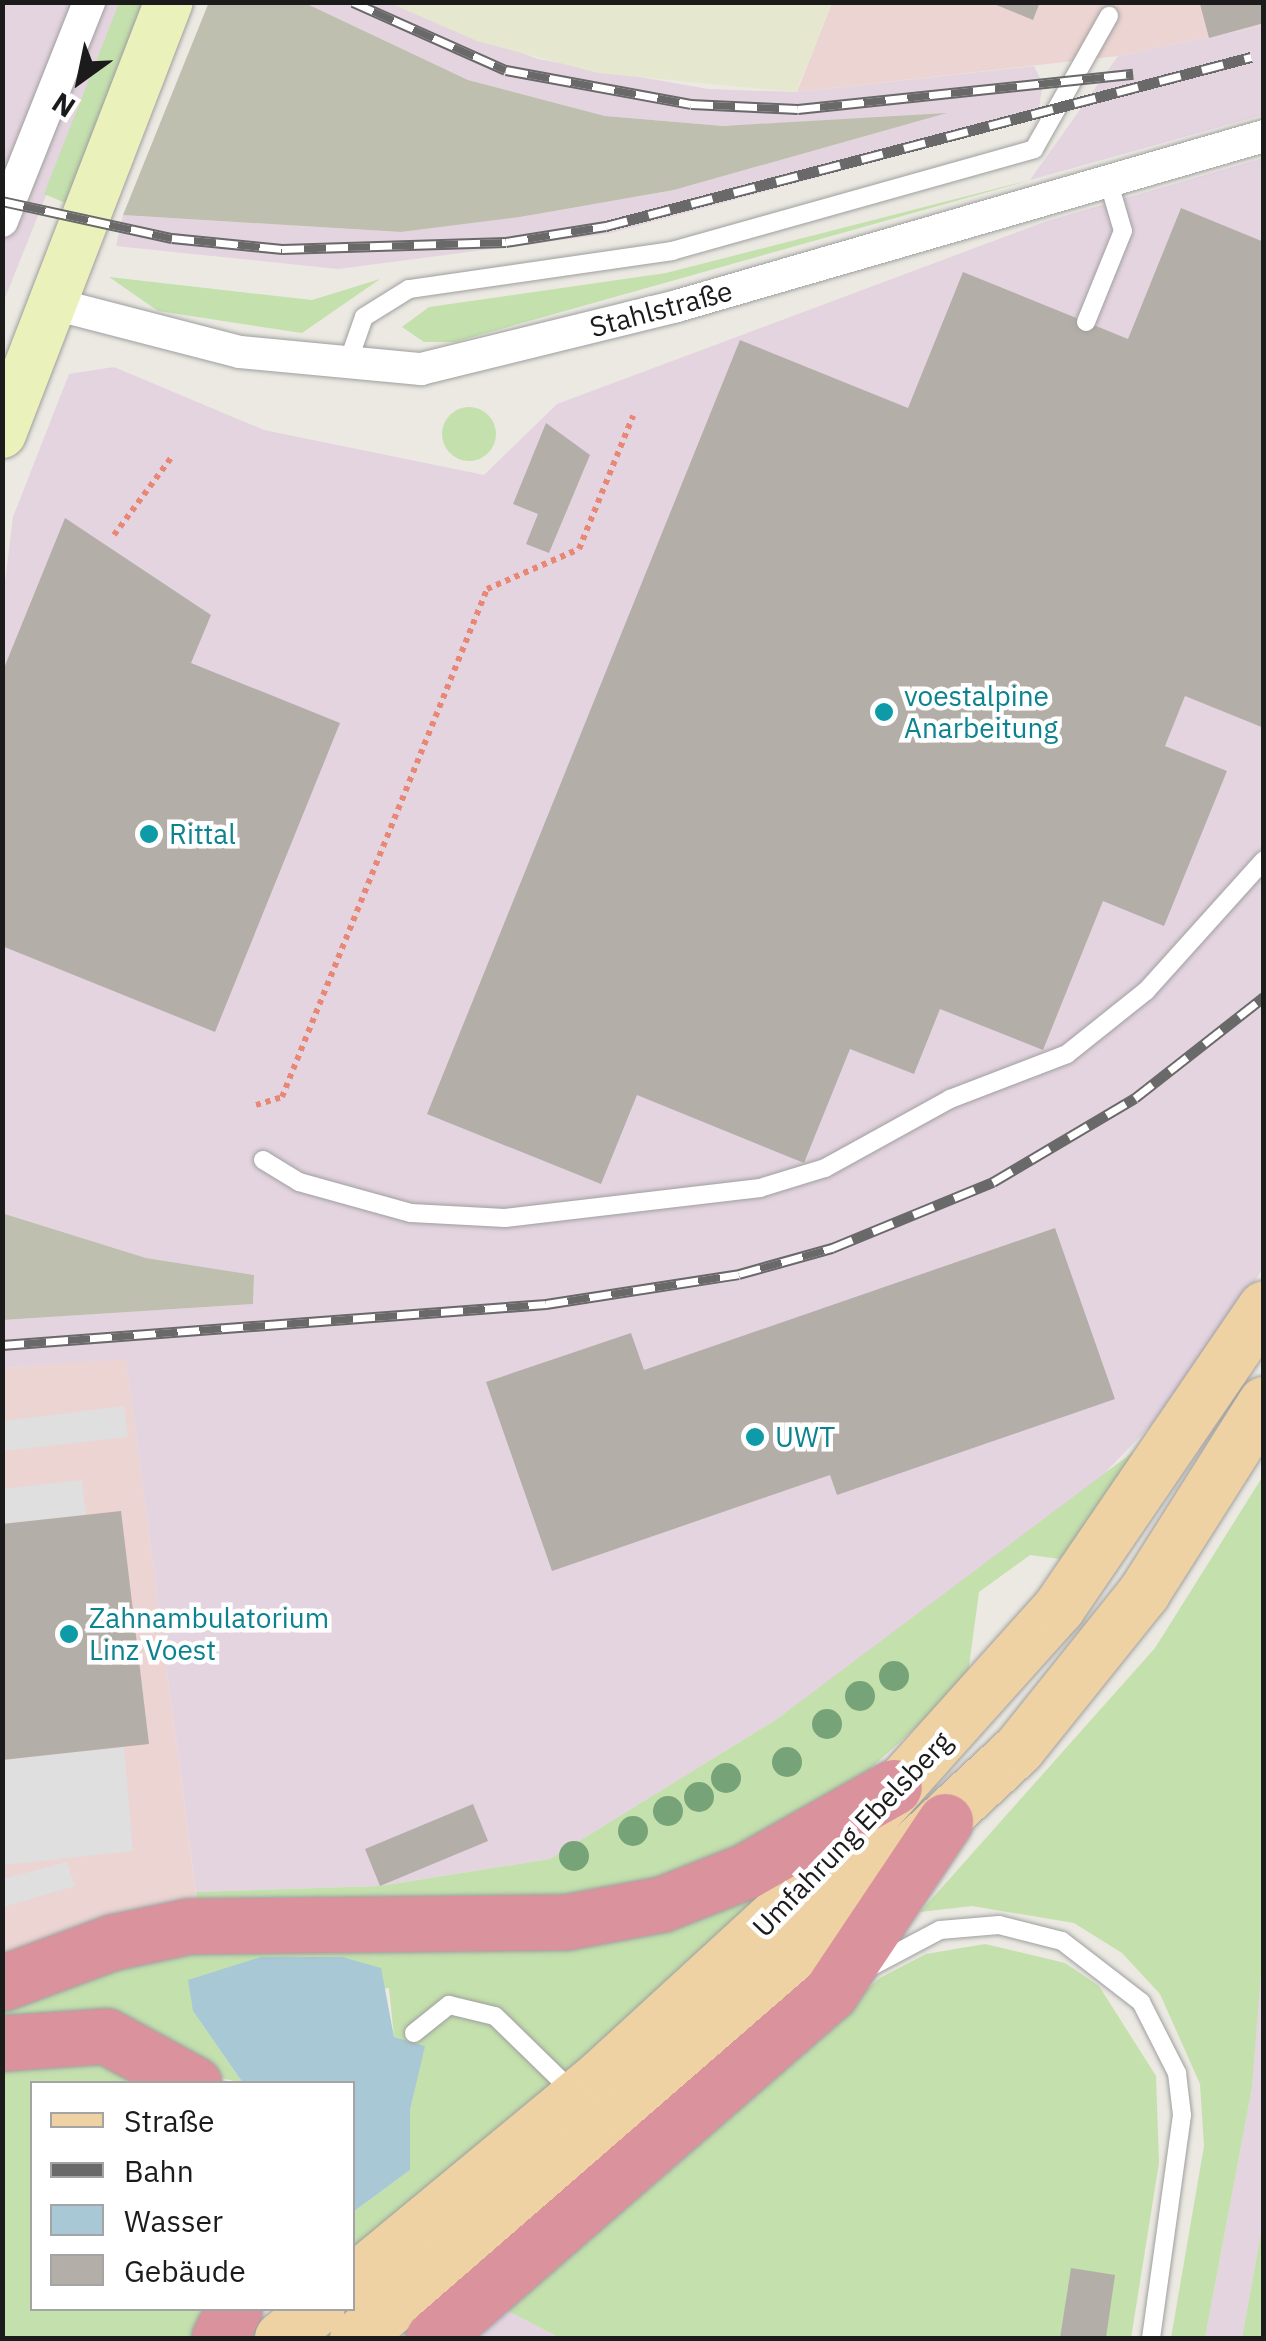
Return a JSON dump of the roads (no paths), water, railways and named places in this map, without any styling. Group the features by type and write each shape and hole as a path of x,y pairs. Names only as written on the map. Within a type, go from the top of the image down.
{"highway":[{"path":"2,1983 114,1942 189,1926 566,1922 662,1904 746,1871 894,1787"},
{"path":"433,2338 830,1993 945,1821"},
{"path":"2,2043 106,2036 188,2081"},
{"path":"218,2338 232,2311"}],"main road":[{"name":"Umfahrung Ebelsberg","path":"355,2280 576,2096 815,1880 894,1787 1058,1608 1264,1307"},
{"name":"Umfahrung Ebelsberg","path":"356,2338 630,2111 945,1821 1103,1648 1264,1403"},
{"path":"281,2338 315,2311"}],"street":[{"path":"2,221 89,2"},
{"path":"2,434 169,2"},
{"name":"Stahlstraße","path":"50,302 131,329 346,368 422,369 511,348 1264,136"}],"lane":[{"path":"346,368 364,317 409,289 672,251 1034,148 1110,16"},
{"path":"1086,322 1123,231 1108,180"},
{"path":"263,1160 299,1182 411,1213 505,1218 760,1188 825,1168 950,1099 1067,1054 1146,991 1264,860"},
{"path":"830,1993 910,1940 970,1925 1062,1941 1120,1977 1162,2033 1177,2073 1182,2159 1150,2338"},
{"path":"414,2033 449,2005 496,2016 576,2096"}],"water":[{"path":"261,1957 342,1957 381,1968 394,2037 425,2046 410,2110 410,2170 355,2211 355,2081 242,2081 193,2011 188,1980"}],"railway":[{"path":"353,2 506,70 691,104 798,109 1133,74"},
{"path":"2,201 172,238 282,249 506,242 606,226 1251,57"},
{"path":"2,1345 546,1304 739,1274 832,1248 993,1182 1135,1098 1264,997"}],"place":[{"name":"voestalpine Anarbeitung","path":"884,712"},
{"name":"Rittal","path":"149,834"},
{"name":"UWT","path":"755,1437"},
{"name":"Zahnambulatorium Linz Voest","path":"69,1634"}]}
